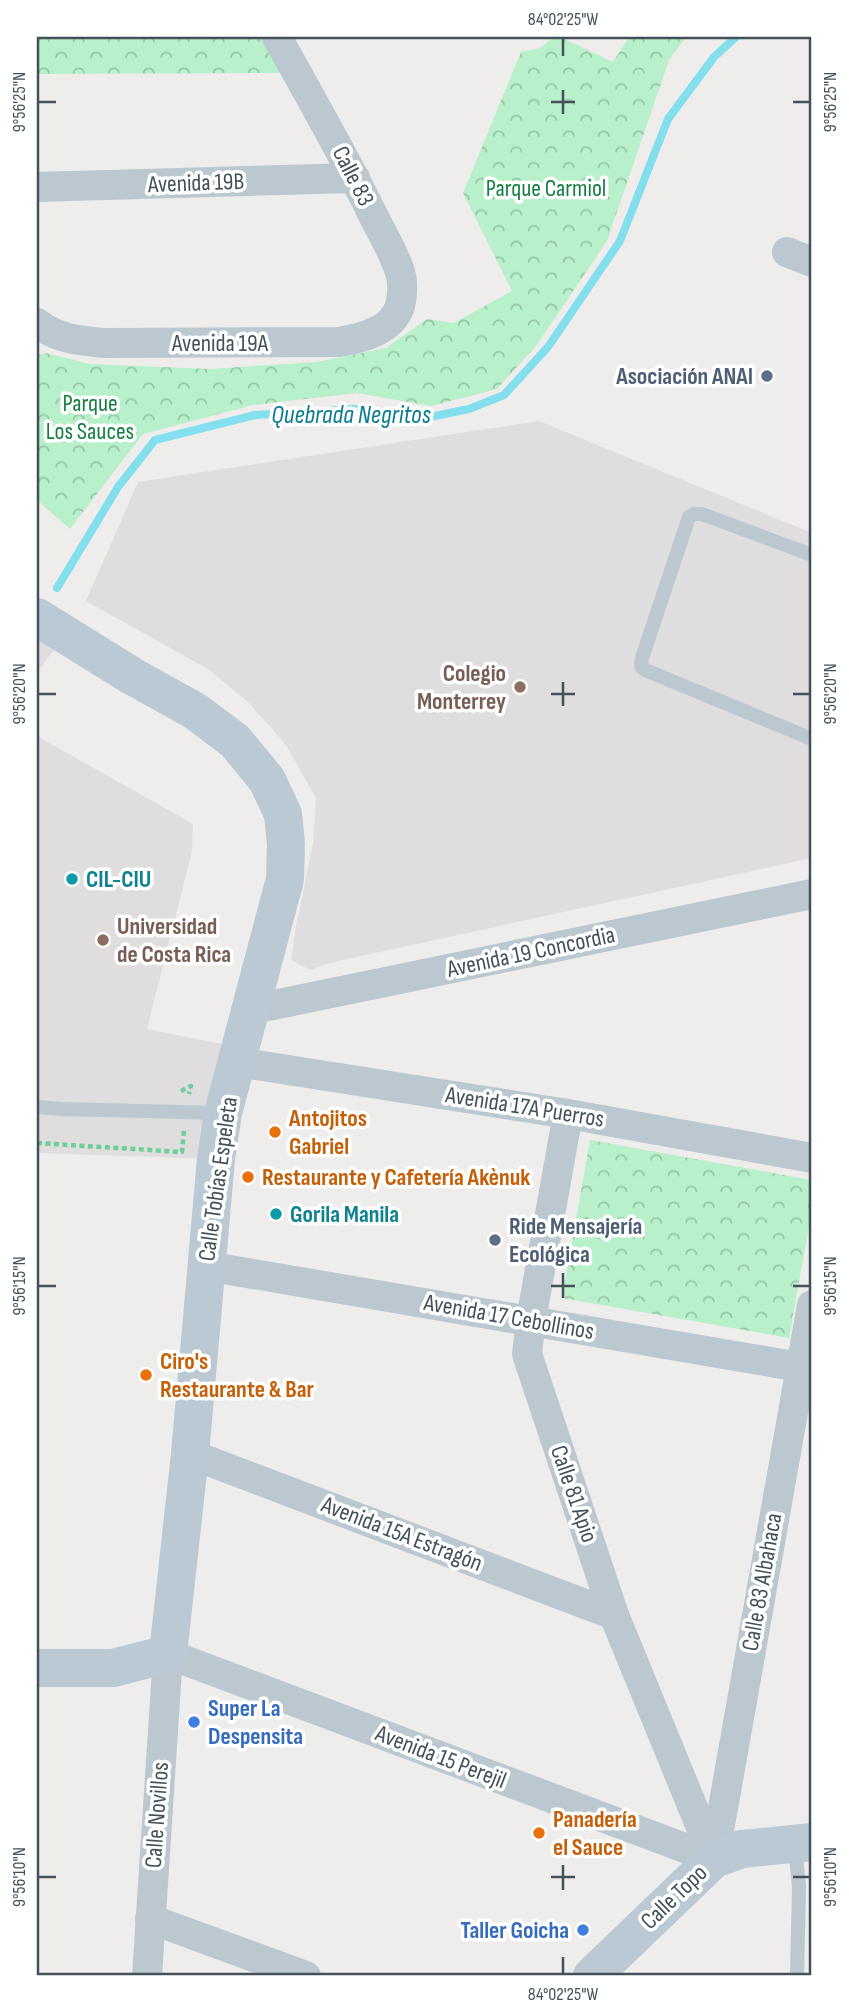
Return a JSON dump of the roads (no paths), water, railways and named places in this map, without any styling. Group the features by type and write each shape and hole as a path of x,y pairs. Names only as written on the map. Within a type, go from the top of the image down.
{"street":[{"name":"Calle 83","path":"277,37 355,178 399,269 402,288 400,307 391,321"},
{"name":"Avenida 19B","path":"37,187 355,178"},
{"name":"Avenida 19A","path":"41,327 74,341 105,343 339,342 376,332 391,321"},
{"name":"Calle Tobías Espeleta","path":"37,617 132,676 195,711 235,741 267,779 284,814 285,879 237,1062 205,1112 216,1159 191,1454 168,1654"},
{"name":"Avenida 19 Concordia","path":"249,1010 812,894"},
{"name":"Avenida 17A Puerros","path":"237,1062 568,1114 812,1158"},
{"name":"Calle 81 Apio","path":"568,1114 527,1354 614,1615 714,1859"},
{"name":"Avenida 17 Cebollinos","path":"206,1266 806,1368"},
{"name":"Calle 83 Albahaca","path":"714,1859 806,1368 812,1305"},
{"name":"Avenida 15A Estragón","path":"191,1454 614,1615"},
{"name":"Avenida 15 Perejil","path":"168,1654 714,1859"},
{"path":"37,1668 113,1668 168,1654"},
{"name":"Calle Novillos","path":"147,1976 168,1654"},
{"name":"Calle Topo","path":"592,1976 714,1859 742,1849 804,1843"},
{"path":"150,1919 306,1976"}],"lane":[{"path":"812,555 702,514 689,517 641,666 645,670 812,739"},
{"path":"37,1107 205,1112"},
{"path":"797,1976 799,1887 804,1843"}],"waterway":[{"name":"Quebrada Negritos","path":"57,588 118,487 155,440 255,415 354,409 430,417 469,409 504,395 548,347 620,241 668,119 714,57 736,37"}],"place":[{"name":"Asociación ANAI","path":"767,376"},
{"name":"Colegio Monterrey","path":"520,687"},
{"name":"CIL-CIU","path":"72,879"},
{"name":"Universidad de Costa Rica","path":"103,940"},
{"name":"Antojitos Gabriel","path":"275,1132"},
{"name":"Restaurante y Cafetería Akènuk","path":"248,1177"},
{"name":"Gorila Manila","path":"276,1214"},
{"name":"Ride Mensajería Ecológica","path":"495,1240"},
{"name":"Ciro's Restaurante & Bar","path":"146,1375"},
{"name":"Super La Despensita","path":"194,1722"},
{"name":"Panadería el Sauce","path":"539,1833"},
{"name":"Taller Goicha","path":"583,1930"}],"park label":[{"name":"Parque Carmiol","path":"546,188"},
{"name":"Parque Los Sauces","path":"90,417"}]}
